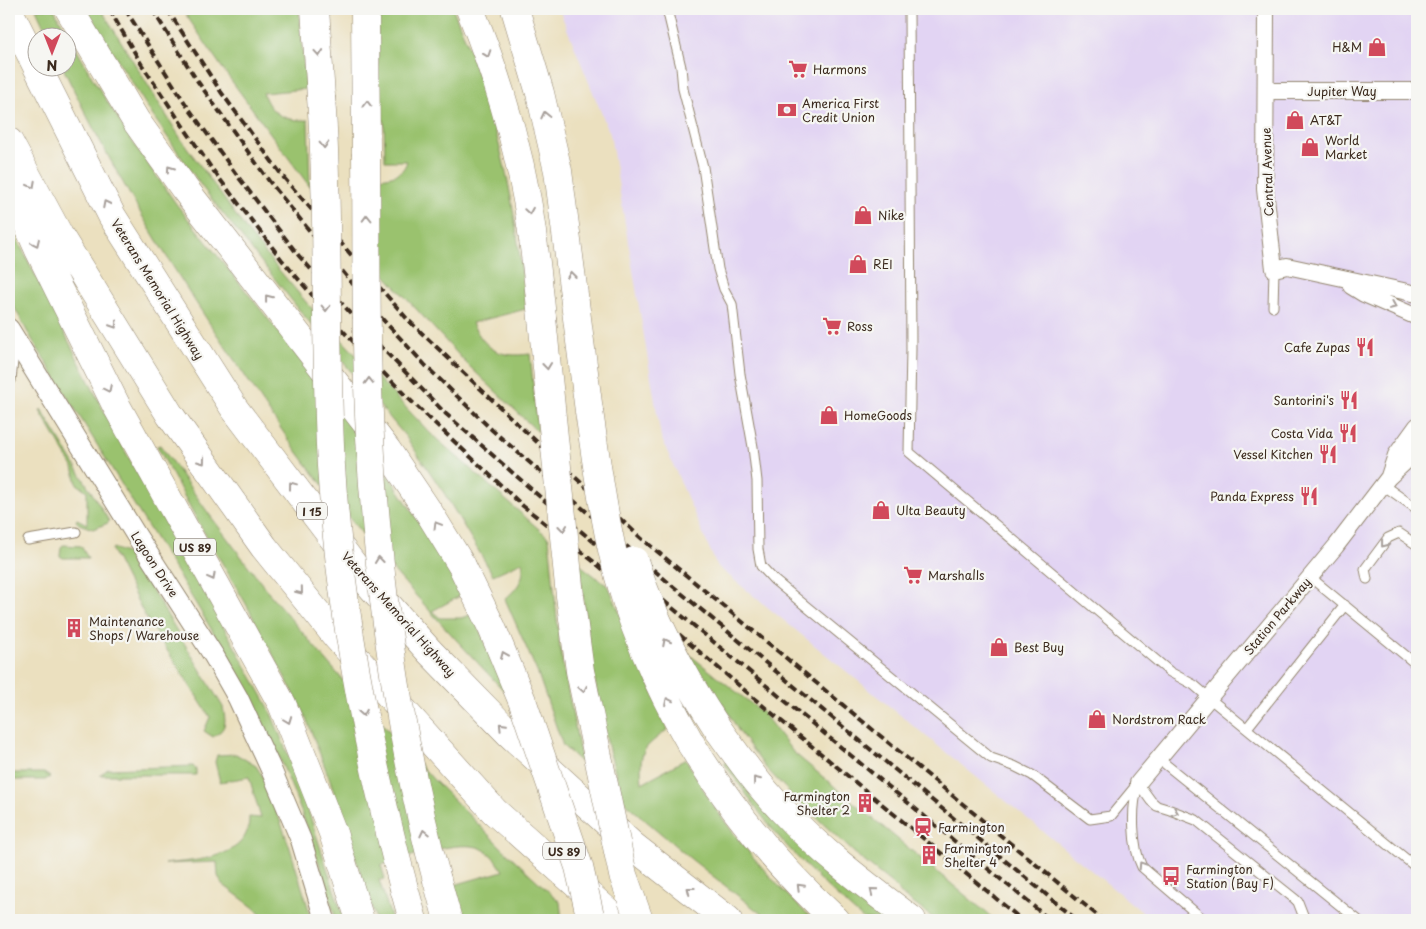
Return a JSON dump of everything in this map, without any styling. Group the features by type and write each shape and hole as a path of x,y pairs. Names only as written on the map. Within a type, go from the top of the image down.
{"highway":[{"name":"US 89","path":"69,9 136,120 184,188 386,450 430,514 462,566 513,676 550,783 576,920"},
{"path":"314,9 324,157 328,390 331,467 337,536 365,724 376,776 413,920"},
{"path":"365,9 369,394 378,553 388,643 398,703 415,791 436,880 448,920"},
{"path":"470,9 497,84 520,167 531,226 575,640 587,710 623,875 639,920"},
{"path":"515,9 540,93 558,171 589,411 608,528 620,580 638,633 657,678 691,744 718,787 750,830 784,870 836,920"},
{"name":"Veterans Memorial Highway","path":"9,11 13,23 112,216 234,408 361,575 429,651 510,734 633,846 728,920"},
{"path":"9,142 59,235 170,415 264,547 336,636 494,811 617,920"},
{"name":"US 89","path":"9,183 39,250 116,405 282,704 332,833 360,920"},
{"path":"589,411 613,487 627,543 646,596 664,637 683,673 718,729 761,787 803,830 843,866 912,920"},
{"path":"550,783 579,867 591,920"},
{"path":"609,807 656,920"}],"street":[{"name":"Central Avenue","path":"1266,9 1266,189 1274,268"},
{"name":"Jupiter Way","path":"1266,91 1417,91"},
{"path":"1274,268 1288,266 1417,294"},
{"path":"1338,278 1364,294 1417,316"},
{"name":"Lagoon Drive","path":"12,335 136,536 214,656 238,698 301,840 325,920"},
{"path":"1385,482 1396,455 1417,426"},
{"name":"Station Parkway","path":"1138,783 1310,577 1385,482 1417,451"}],"lane":[{"path":"667,9 681,67 683,89 702,167 718,269 724,289 732,304 740,374 757,481 758,549 761,566 781,586 991,758 1032,775 1090,819 1111,816 1138,783"},
{"path":"909,9 911,349 909,452 1170,672 1194,685 1417,868"},
{"path":"1273,307 1274,268"},
{"path":"11,380 12,335"},
{"path":"1385,482 1417,509"},
{"path":"28,540 76,532"},
{"path":"1367,579 1365,569 1388,538 1394,534 1403,534 1417,545"},
{"path":"1310,577 1417,666"},
{"path":"1246,728 1345,605"},
{"path":"1158,759 1358,920"},
{"path":"1138,783 1135,793 1134,831 1138,859 1142,867 1204,920"},
{"path":"1138,783 1157,806 1196,820 1295,899 1305,920"}],"shaded area":[{"path":"559,9 1417,9 1417,920 1152,920 717,566 661,437 610,134"}],"green space":[{"path":"36,9 54,9 65,28 45,28"},
{"path":"86,9 101,9 181,139 248,232 306,302 430,433 549,538 560,649 582,763 563,746 538,674 505,599 520,583 523,573 522,562 493,575 444,493 406,437 301,312 202,187 151,113"},
{"path":"182,9 299,9 306,89 263,93 270,107 280,115 286,118 308,120 310,187 225,72"},
{"path":"377,9 453,9 477,70 507,177 516,226 526,309 472,323 488,346 495,350 510,355 530,354 538,432 467,364 382,272 380,178 400,172 407,161 385,161 384,120 379,120"},
{"path":"78,52 136,147 177,205 285,340 395,485 442,557 462,595 432,611 440,618 461,618 473,614 507,694 386,562 340,507 275,421 165,254 122,181 68,78 78,78"},
{"path":"9,223 114,431 268,706 298,779 344,920 336,920 321,868 294,793 261,719 194,600 27,331 9,297"},
{"path":"41,409 109,521 108,523 93,529 76,521 77,519 87,524 87,491 77,484 73,467 40,411"},
{"path":"160,445 268,592 342,679 432,778 504,850 560,902 562,920 465,920 454,885 503,871 489,853 477,847 455,846 429,851 381,865 385,879 379,880 392,920 376,920 330,780 304,713 245,602 157,446"},
{"path":"63,545 81,546 88,558 63,558 60,556"},
{"path":"113,548 126,553 135,562 223,707 225,717 223,728 213,737 204,731 210,717 145,616 112,550"},
{"path":"579,564 609,587 668,729 644,751 641,763 642,783 686,759 715,808 742,843 776,883 814,920 769,920 691,859 624,802 609,750 598,699"},
{"path":"686,652 763,713 793,752 995,920 936,920 902,895 894,885 860,858 791,794 765,767 738,730 723,703 716,706"},
{"path":"236,754 256,766 265,780 289,845 312,920 266,920 253,907 222,884 218,876 217,862 164,864 205,859 231,850 241,842 247,831 249,817 261,818 249,777 220,782 215,762 217,755"},
{"path":"729,760 897,920 864,920 820,880 764,819 724,763"},
{"path":"193,766 196,769 196,775 100,775 108,769"},
{"path":"9,773 44,773 50,777 45,780 9,780"}],"railway":[{"path":"109,9 142,65 212,169 282,260 344,332 409,399 523,506 593,561 756,700 1022,920"},
{"path":"125,9 187,106 299,256 382,348 446,414 539,496 664,601 1050,920"},
{"path":"152,9 196,79 269,181 374,310 426,366 492,430 669,583 1077,920"},
{"path":"167,9 221,92 284,178 409,321 641,538 1103,920"}],"place":[{"name":"H&M","path":"1377,47"},
{"name":"Harmons","path":"798,69"},
{"name":"America First Credit Union","path":"787,110"},
{"name":"AT&T","path":"1295,120"},
{"name":"World Market","path":"1310,147"},
{"name":"Nike","path":"863,215"},
{"name":"REI","path":"858,264"},
{"name":"Ross","path":"832,326"},
{"name":"Cafe Zupas","path":"1365,347"},
{"name":"Santorini's","path":"1349,400"},
{"name":"HomeGoods","path":"829,415"},
{"name":"Costa Vida","path":"1348,433"},
{"name":"Vessel Kitchen","path":"1328,454"},
{"name":"Panda Express","path":"1309,496"},
{"name":"Ulta Beauty","path":"881,510"},
{"name":"Marshalls","path":"913,575"},
{"name":"Maintenance Shops / Warehouse","path":"74,628"},
{"name":"Best Buy","path":"999,647"},
{"name":"Nordstrom Rack","path":"1097,719"},
{"name":"Farmington Shelter 2","path":"865,803"},
{"name":"Farmington","path":"923,827"},
{"name":"Farmington Shelter 4","path":"929,855"},
{"name":"Farmington Station (Bay F)","path":"1171,876"}]}
